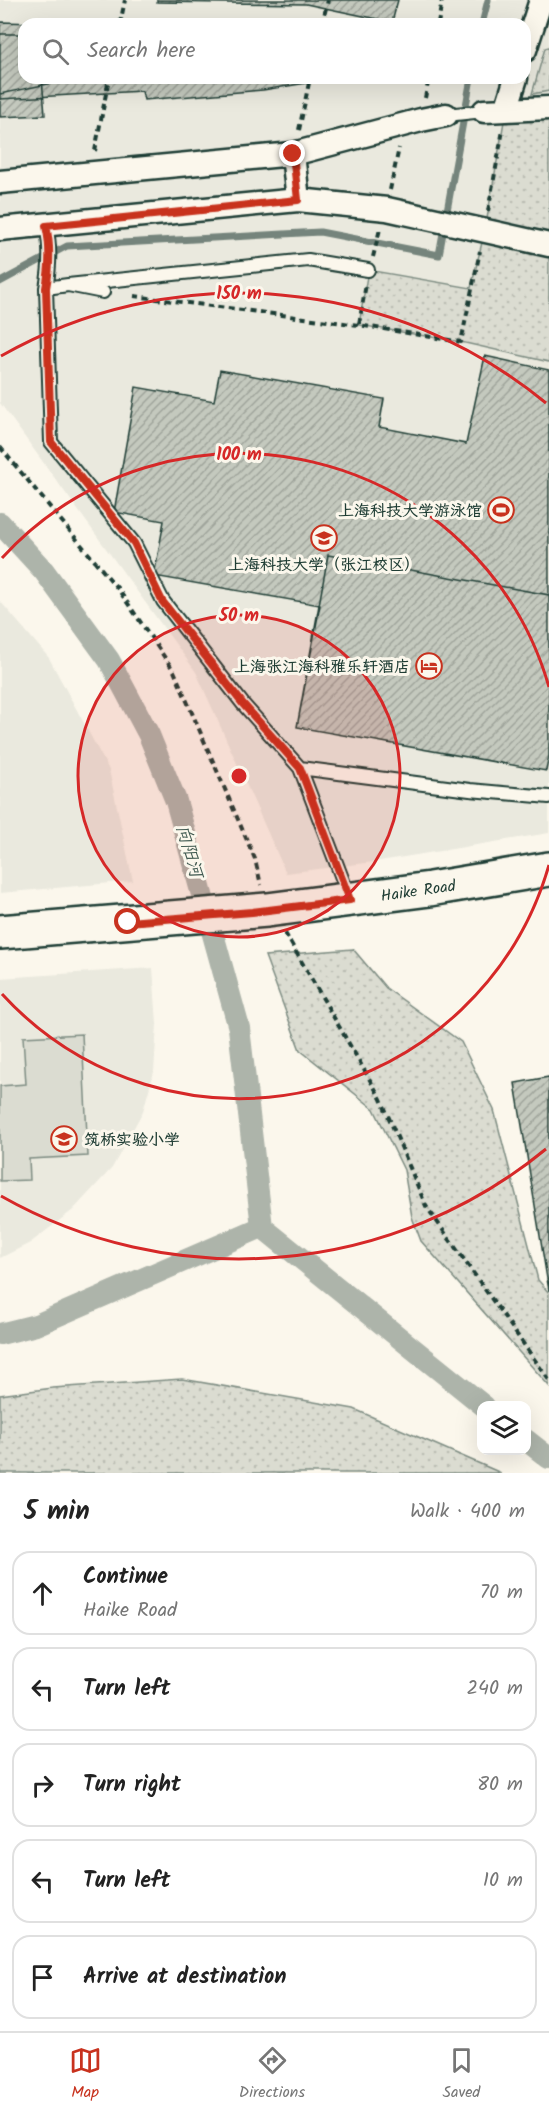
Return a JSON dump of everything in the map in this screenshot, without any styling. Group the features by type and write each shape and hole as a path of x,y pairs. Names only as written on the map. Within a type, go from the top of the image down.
{"street":[{"path":"531,31 541,0"},
{"path":"506,110 514,84"},
{"path":"484,111 549,108"},
{"path":"0,182 293,154 446,115"},
{"path":"293,154 298,200"},
{"path":"0,229 47,233 298,200 384,217 426,216 549,245"},
{"name":"Haike Road","path":"255,921 350,900 549,869"},
{"name":"Haike Road","path":"0,951 131,931 432,908 549,888"},
{"name":"Haike Road","path":"0,932 131,931"}],"lane":[{"path":"446,115 484,111"},
{"path":"47,233 50,272 46,288 51,442 134,543 162,601 243,704 300,768 350,900"},
{"path":"46,288 308,260 370,265"},
{"path":"68,285 103,292"},
{"path":"300,768 470,790 549,797"}],"path":[{"path":"121,18 125,0"},
{"path":"324,18 328,0"},
{"path":"439,18 442,0"},
{"path":"293,154 309,84"},
{"path":"358,325 403,126"},
{"path":"103,292 358,325 461,342"}],"shaded area":[{"name":"上海科技大学（张江校区）","path":"0,0 549,0 549,833 374,862 286,873 196,672 0,403"},
{"path":"549,47 549,91 532,94 545,48"},
{"path":"549,108 549,362 461,342 359,325 368,270 471,288 485,230 506,110"},
{"path":"0,601 49,658 109,770 133,881 0,893"},
{"path":"353,949 386,988 461,1042 494,1110 538,1280 549,1293 549,1386 421,1241 412,1217 404,1170 374,1109 300,1050 265,956"},
{"name":"筑桥实验小学","path":"153,968 157,1024 154,1072 143,1111 112,1168 73,1210 30,1243 0,1258 0,978"},
{"path":"82,1034 88,1156 29,1159 30,1180 0,1181 0,1086 26,1084 23,1037"},
{"path":"182,1379 354,1409 501,1473 0,1473 0,1395 53,1388"}],"building":[{"path":"157,0 398,0 393,18 373,18 306,4 157,2"},
{"path":"0,22 18,22 18,84 42,84 45,115 0,117"},
{"path":"0,34 18,34 18,84 300,84 263,90 144,100 142,91 0,99"},
{"path":"0,34 18,34 18,84 43,85 0,94"},
{"path":"485,356 549,370 549,756 546,771 297,727 320,605 154,576 164,521 114,512 136,387 214,401 220,370 384,399 379,427 466,444"},
{"name":"上海张江海科雅乐轩酒店","path":"328,555 549,595 549,756 546,771 297,727"},
{"path":"549,1077 549,1291 515,1083"}],"waterway":[{"path":"484,18 488,0"},
{"path":"0,282 67,246 320,232 439,255 470,84"},
{"name":"向阳河","path":"0,523 44,571 109,660 149,735 176,801 239,1028 262,1227"},
{"name":"向阳河","path":"0,1334 36,1325 262,1227 478,1401"},
{"path":"531,1444 549,1458"}],"place":[{"name":"上海科技大学游泳馆","path":"501,510"},
{"name":"上海科技大学（张江校区）","path":"324,538"},
{"name":"上海张江海科雅乐轩酒店","path":"429,666"},
{"name":"筑桥实验小学","path":"64,1139"}],"route":[{"path":"128,922 252,912 350,900 300,768 243,704 162,601 134,543 51,442 46,288 50,272 46,226 298,200 293,154"}]}
